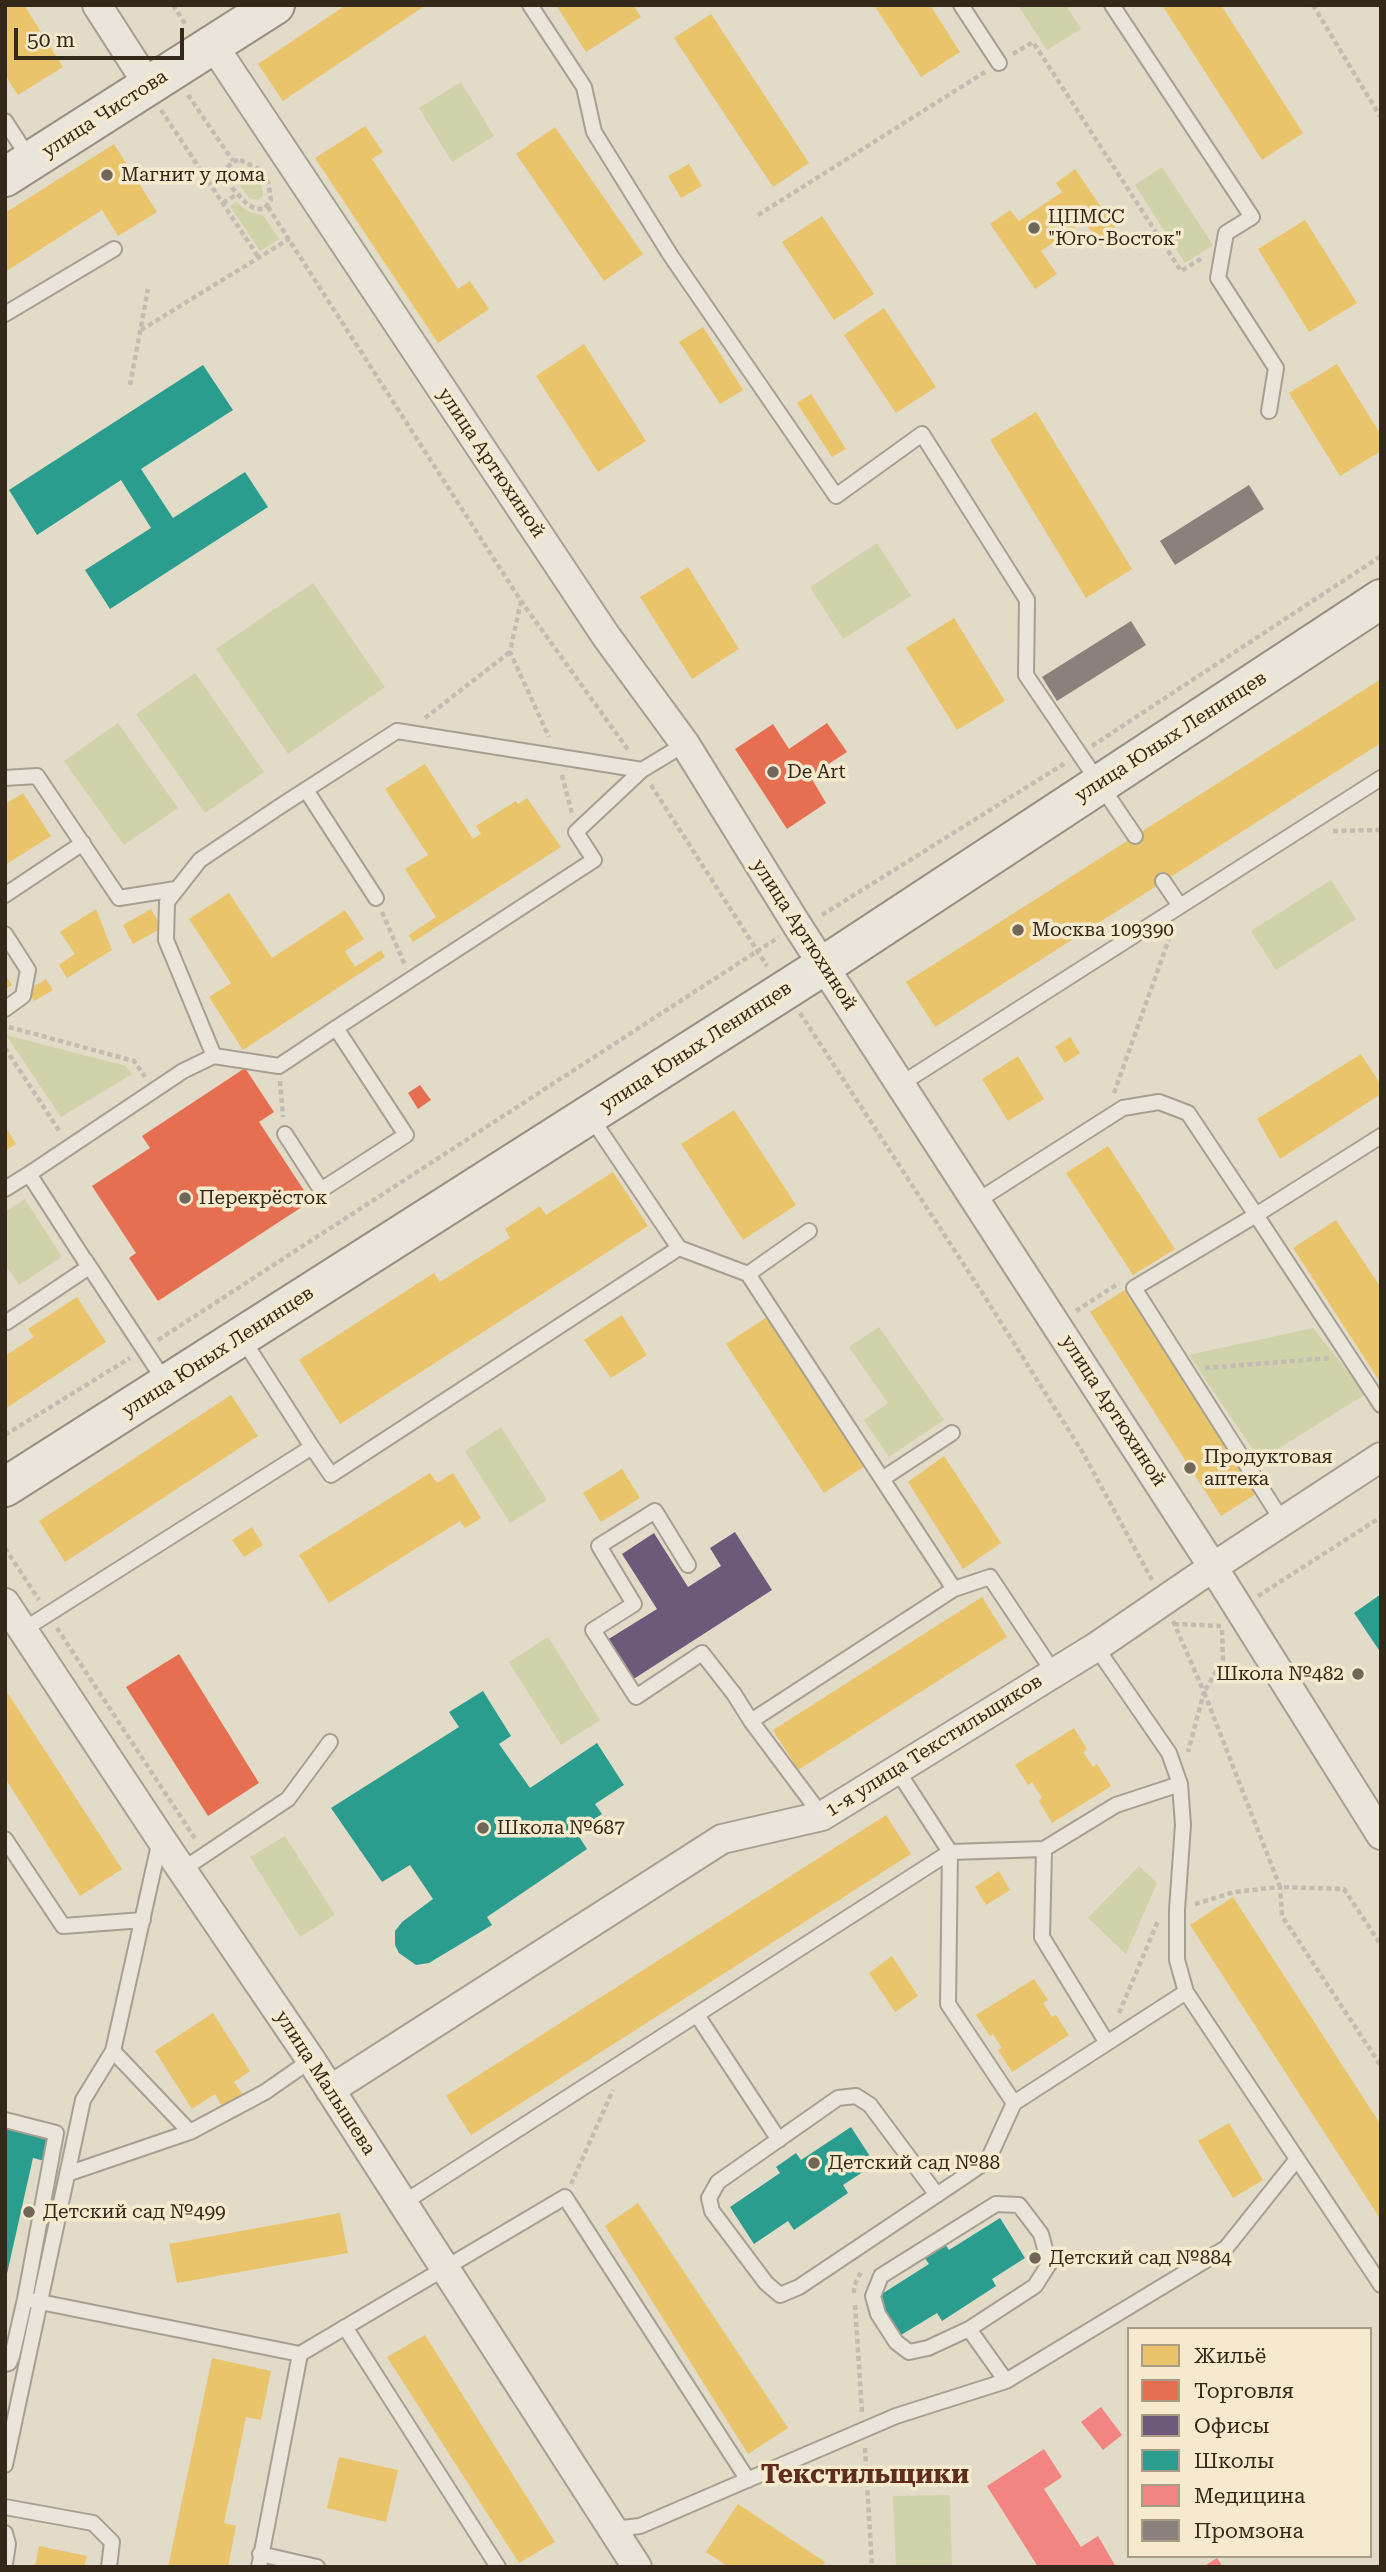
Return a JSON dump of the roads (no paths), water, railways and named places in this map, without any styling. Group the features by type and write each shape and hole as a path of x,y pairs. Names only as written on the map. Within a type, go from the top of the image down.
{"main road":[{"name":"улица Чистова","path":"18,169 164,94 199,35 275,5"},
{"name":"улица Юных Ленинцев","path":"5,1487 823,966 1090,769 1381,599"}],"street":[{"path":"97,5 164,94"},
{"name":"улица Артюхиной","path":"199,35 606,636 809,920 823,966 1213,1566 1381,1835"},
{"name":"1-я улица Текстильщиков","path":"330,2090 722,1839 822,1816 1096,1647 1213,1566 1381,1458"},
{"name":"улица Малышева","path":"5,1603 311,2060 637,2567"}],"lane":[{"path":"530,5 584,87 594,132 671,256 836,496 922,434 1027,600 1026,675 1135,836"},
{"path":"961,5 999,64"},
{"path":"1112,5 1252,217 1226,233 1218,278 1276,368 1269,411"},
{"path":"5,121 18,169"},
{"path":"5,314 114,249"},
{"path":"214,1056 166,940 167,902 200,860 397,731 642,771"},
{"path":"5,1189 183,1071 214,1056 279,1066 594,860 576,832 642,771 685,744"},
{"path":"5,778 37,776 119,898 176,889"},
{"path":"901,1084 1381,778"},
{"path":"306,790 376,898"},
{"path":"5,895 83,843"},
{"path":"1164,881 1180,906"},
{"path":"5,934 27,970 23,996 5,1009"},
{"path":"285,1134 321,1190 406,1135 336,1028"},
{"path":"977,1201 1124,1108 1158,1102 1188,1113 1381,1405"},
{"path":"589,1115 679,1248 748,1274 954,1589"},
{"path":"1283,1522 1135,1289 1381,1136"},
{"path":"29,1174 167,1384"},
{"path":"748,1274 809,1231"},
{"path":"241,1337 331,1475 679,1248"},
{"path":"5,1321 89,1267 85,1260"},
{"path":"882,1479 952,1433"},
{"path":"23,1630 312,1447"},
{"path":"688,1566 655,1511 599,1546 634,1604 593,1630 636,1697 702,1653 822,1816"},
{"path":"751,1721 954,1589 990,1577 1054,1673"},
{"path":"1096,1647 1170,1753 1180,1784 1183,1825 1177,1910 1177,1960 1186,1993 1381,2285"},
{"path":"182,1870 288,1799 330,1742"},
{"path":"897,1770 950,1852 948,2004 1014,2103"},
{"path":"403,2203 950,1852 1044,1849 1116,1805 1180,1784"},
{"path":"5,1839 63,1926 143,1920"},
{"path":"5,2465 83,2100 113,2051 161,1839"},
{"path":"1044,1849 1042,1937 1107,2043"},
{"path":"937,2195 870,2105 856,2095 838,2098 718,2182 709,2197 712,2211 766,2283 780,2295 799,2287 937,2195 988,2160 1014,2103 1186,1993"},
{"path":"697,2015 779,2140"},
{"path":"113,2051 190,2132"},
{"path":"68,2174 190,2132 265,2092 311,2060"},
{"path":"5,2120 56,2133 25,2299 12,2356 9,2363 5,2364"},
{"path":"612,2529 640,2526 896,2416 1006,2381 1226,2248 1297,2159"},
{"path":"25,2299 300,2354 565,2197 748,2480"},
{"path":"996,2204 1019,2205 1041,2234 1049,2264 1035,2286 969,2329 928,2348 909,2352 896,2342 878,2314 873,2296 881,2277 996,2204"},
{"path":"345,2327 498,2567"},
{"path":"969,2329 1006,2381"},
{"path":"300,2354 260,2560 317,2567"},
{"path":"5,2507 93,2523 112,2542 108,2567"},
{"path":"5,2533 8,2544 5,2564"}],"place":[{"name":"Магнит у дома","path":"107,175"},
{"name":"ЦПМСС \"Юго-Восток\"","path":"1034,228"},
{"name":"De Art","path":"773,772"},
{"name":"Москва 109390","path":"1018,930"},
{"name":"Перекрёсток","path":"185,1198"},
{"name":"Продуктовая аптека","path":"1190,1468"},
{"name":"Школа №482","path":"1358,1674"},
{"name":"Школа №687","path":"483,1828"},
{"name":"Детский сад №88","path":"814,2163"},
{"name":"Детский сад №499","path":"29,2212"},
{"name":"Детский сад №884","path":"1035,2258"}],"district":[{"name":"Текстильщики","path":"865,2475"}]}
